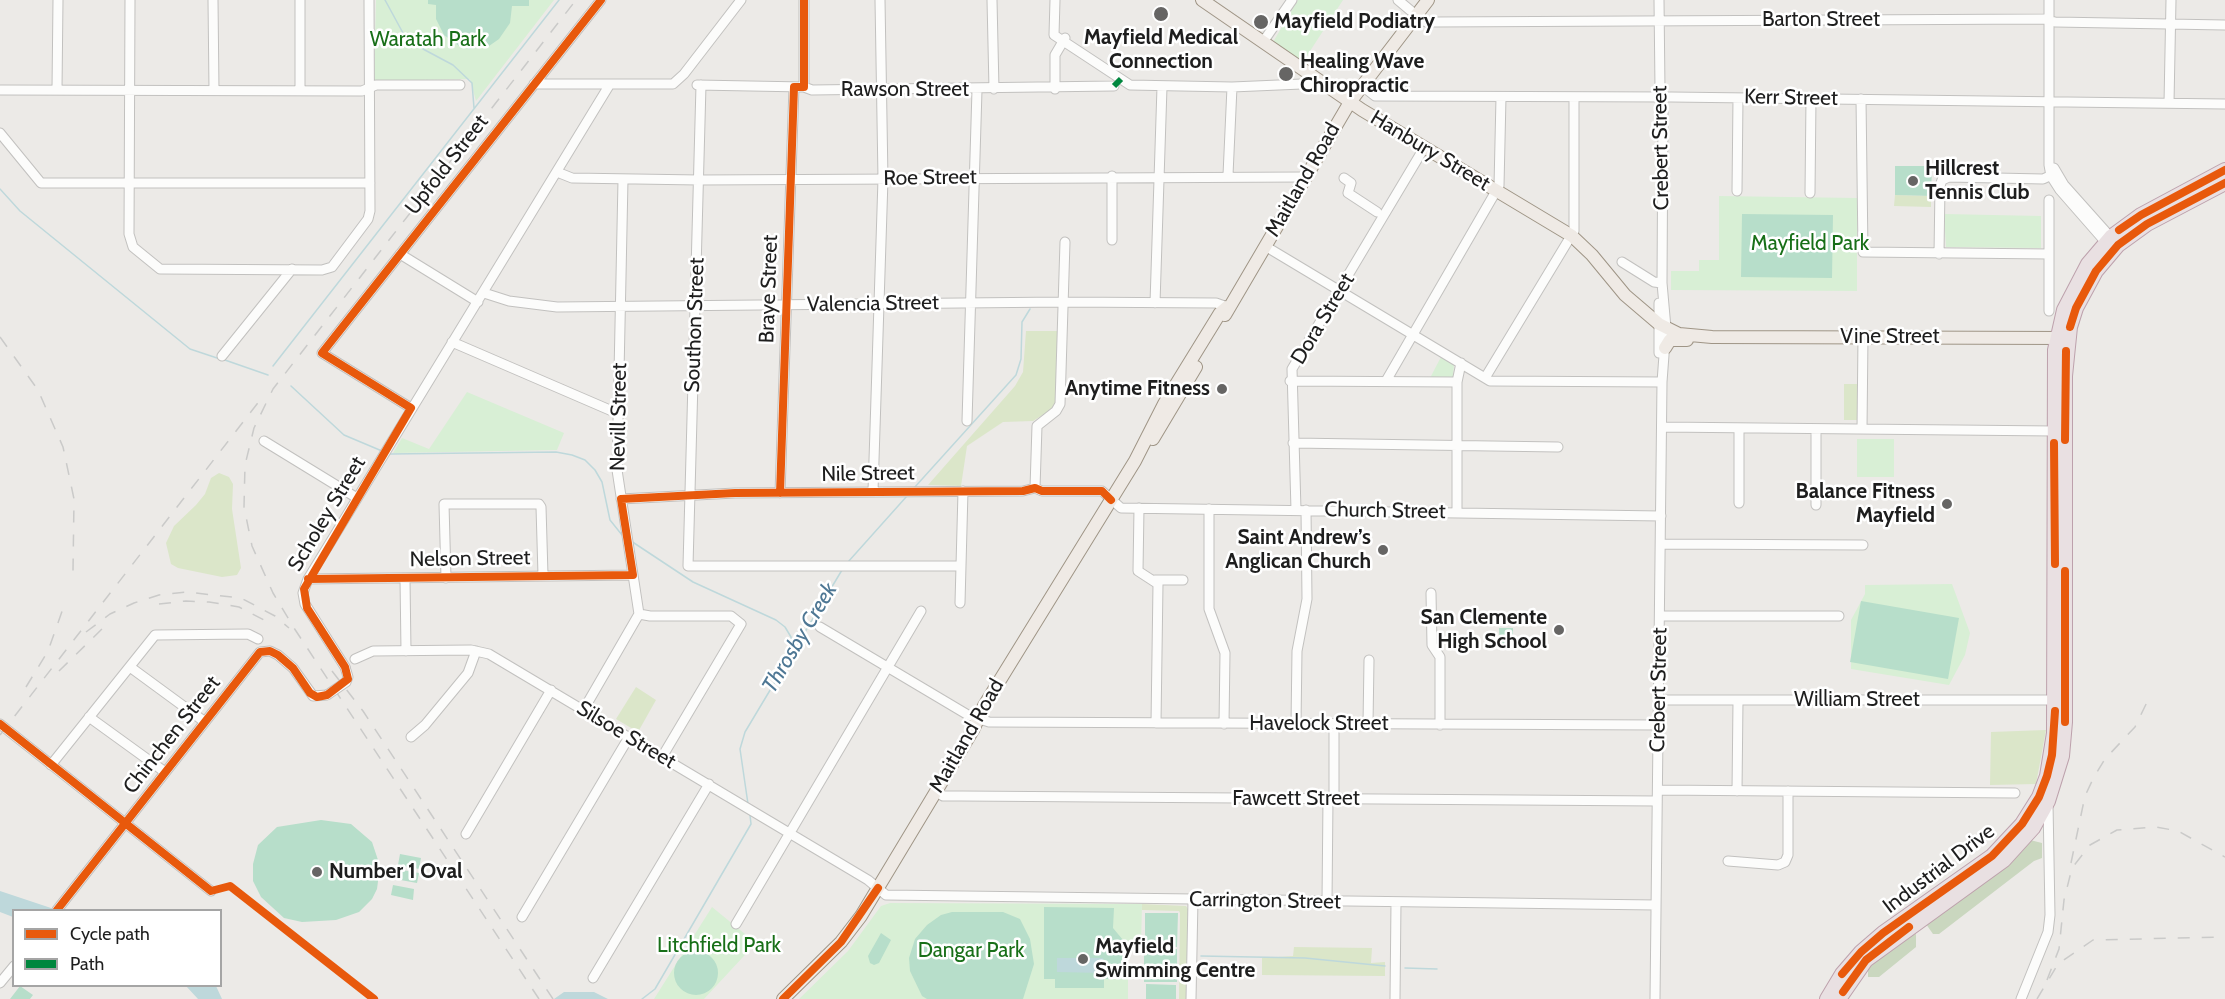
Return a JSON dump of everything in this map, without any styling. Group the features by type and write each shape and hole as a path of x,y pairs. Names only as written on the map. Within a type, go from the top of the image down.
{"highway":[{"name":"Industrial Drive","path":"1827,999 1842,974 1861,952 2008,841 2022,825 2039,797 2058,745 2055,700 2055,431 2062,338 2112,243 2141,215 2225,170"},
{"name":"Industrial Drive","path":"2112,243 2225,183"},
{"name":"Industrial Drive","path":"1839,999 1866,960 2004,860 2033,828 2048,801 2056,780 2062,338"}],"main road":[{"name":"Hanbury Street","path":"1202,0 1350,102 1572,236 1592,255 1625,295 1659,320"},
{"name":"Maitland Road","path":"783,999 846,937 878,888 1111,500 1135,461 1145,452 1179,397 1227,307 1350,102 1428,0"},
{"name":"Vine Street","path":"1659,320 1686,335 2062,338"},
{"path":"1665,348 1670,340 1712,336"},
{"path":"794,999 796,986"}],"street":[{"path":"57,89 58,0"},
{"path":"130,0 130,242 133,247 160,269 322,270 332,267 368,219 370,183 369,0"},
{"path":"213,0 214,90"},
{"path":"300,0 300,91"},
{"name":"Upfold Street","path":"411,408 322,353 601,0"},
{"path":"534,84 665,85 679,80 741,0"},
{"path":"804,0 804,87"},
{"path":"873,491 883,179 880,0"},
{"path":"992,0 994,89"},
{"path":"1055,0 1054,35 1118,83"},
{"path":"1263,42 1292,0"},
{"path":"1398,0 1417,16"},
{"name":"Crebert Street","path":"1655,999 1662,428 1659,302 1662,297 1662,97 1659,0"},
{"path":"2049,0 2049,152 2054,174 2060,190 2112,243"},
{"path":"2169,103 2171,0"},
{"name":"Barton Street","path":"1417,16 1426,22 2049,20 2225,25"},
{"path":"1055,88 1055,55 1063,40"},
{"name":"Rawson Street","path":"698,85 804,87 812,90 977,90 1055,88 1118,83 1136,87 1232,87 1325,83"},
{"name":"Scholey Street","path":"327,695 346,682 348,676 345,667 305,604 303,593 308,579 610,84"},
{"path":"0,90 362,91 370,87 460,85"},
{"name":"Southon Street","path":"698,85 699,180 688,566 961,566"},
{"name":"Kerr Street","path":"1362,86 1376,96 1811,98 2225,104"},
{"name":"Braye Street","path":"780,493 794,87"},
{"path":"1155,303 1162,87"},
{"path":"1228,175 1232,87"},
{"path":"967,421 977,90"},
{"path":"1386,381 1497,191 1501,179 1502,97"},
{"path":"1485,378 1575,228 1574,97"},
{"path":"1737,191 1738,98"},
{"path":"1810,193 1811,98"},
{"path":"1861,99 1863,252 1870,255 2049,254"},
{"path":"0,133 41,183 370,183"},
{"name":"Dora Street","path":"1296,510 1290,381 1296,360 1424,148"},
{"name":"Roe Street","path":"557,172 572,178 623,180 1228,175 1305,177"},
{"path":"1939,254 1942,180 1949,177 2043,179 2054,174"},
{"path":"1112,176 1112,240"},
{"path":"1344,178 1351,183 1345,194 1377,212"},
{"name":"Nevill Street","path":"623,180 617,470 639,614"},
{"path":"2049,200 2049,310"},
{"path":"1035,488 1037,426 1056,411 1060,404 1065,242"},
{"path":"1265,246 1485,378 1495,381 1662,382"},
{"name":"Valencia Street","path":"400,254 481,297 537,306 1063,302 1216,303 1227,307"},
{"path":"1622,262 1654,282 1662,283"},
{"path":"222,356 292,269"},
{"name":"Crebert Street","path":"1659,320 1665,348 1662,382"},
{"path":"1862,429 1863,337"},
{"path":"452,342 619,414"},
{"path":"1457,512 1457,382 1461,363"},
{"path":"1290,381 1457,382"},
{"path":"1662,428 2055,431"},
{"path":"1739,428 1739,503"},
{"path":"1816,429 1816,505"},
{"path":"264,441 357,498"},
{"path":"1293,443 1558,447"},
{"name":"Nile Street","path":"621,499 690,494 1035,488 1042,491 1101,492 1111,500"},
{"path":"960,603 963,491"},
{"name":"Church Street","path":"1111,500 1121,508 1661,516"},
{"path":"446,578 444,504 539,504 542,507 543,575"},
{"path":"1139,508 1138,571 1155,580 1183,580"},
{"path":"1209,509 1209,609 1225,653 1224,724"},
{"path":"1296,724 1297,651 1307,599 1306,510"},
{"path":"1661,544 1863,545"},
{"name":"Nelson Street","path":"308,579 633,574"},
{"path":"405,579 406,651"},
{"path":"1155,580 1158,584 1156,723"},
{"path":"1431,593 1432,645 1440,655 1440,725"},
{"path":"736,924 921,611"},
{"path":"584,709 639,614 731,616 741,621 662,757"},
{"path":"1660,616 1839,616"},
{"path":"820,627 979,718"},
{"path":"51,765 156,635 248,634 258,639"},
{"name":"Chinchen Street","path":"59,909 254,659 265,650 278,655 293,668 310,693 317,697 327,695"},
{"name":"Silsoe Street","path":"355,659 373,651 476,651 489,654 758,813 878,888"},
{"path":"411,737 425,725 468,673 476,651"},
{"path":"1368,724 1369,660"},
{"path":"130,667 205,722"},
{"path":"466,834 551,690"},
{"name":"William Street","path":"1659,700 2055,700"},
{"path":"1737,791 1738,701"},
{"path":"89,717 165,772"},
{"name":"Havelock Street","path":"979,718 992,722 1659,725"},
{"path":"0,724 211,891"},
{"path":"1327,901 1334,724"},
{"path":"522,917 629,737"},
{"path":"593,978 709,784"},
{"path":"1658,790 2015,793"},
{"name":"Fawcett Street","path":"935,791 952,796 1657,801"},
{"path":"1728,861 1767,865 1785,862 1788,855 1788,792"},
{"path":"2021,999 2048,932 2050,915 2048,801"},
{"name":"Carrington Street","path":"878,888 886,895 1656,905"},
{"path":"1191,999 1193,900"},
{"path":"1395,999 1396,902"},
{"path":"0,983 12,968"}],"green space":[{"name":"Waratah Park","path":"376,0 554,0 476,101 470,79 374,81"},
{"path":"428,0 529,0 529,6 512,6 510,23 499,39 489,46 470,49 459,46 444,35 436,19 436,5 428,4"},
{"path":"1298,0 1343,0 1303,62 1273,42"},
{"name":"Hillcrest Tennis Club","path":"1895,166 1932,166 1931,196 1895,195"},
{"path":"1895,195 1931,196 1931,207 1894,206"},
{"name":"Mayfield Park","path":"1719,196 1857,198 1857,291 1671,290 1671,271 1699,271 1699,260 1719,260"},
{"path":"1742,214 1833,215 1832,278 1741,277"},
{"path":"1944,214 2041,216 2041,248 1946,247"},
{"path":"1026,331 1059,331 1057,400 1054,408 1033,421 1003,422 967,446 961,486 928,485 1015,386 1023,372"},
{"path":"1441,357 1454,365 1453,378 1430,378"},
{"path":"1844,384 1860,384 1860,420 1844,420"},
{"path":"467,392 564,433 557,450 393,453 402,438 429,449"},
{"path":"1857,439 1894,439 1894,477 1857,477"},
{"path":"219,473 229,477 233,484 232,509 241,568 237,575 222,577 178,568 171,564 166,543 174,526 196,505 205,494 211,478"},
{"path":"1952,584 1970,633 1965,655 1949,685 1851,669 1851,620 1865,594 1865,585"},
{"path":"1861,601 1959,618 1948,679 1850,662"},
{"path":"1499,628 1513,628 1513,650 1500,650"},
{"path":"636,687 656,700 638,732 616,719"},
{"path":"2046,730 2036,784 1990,785 1991,732"},
{"name":"Number 1 Oval","path":"321,820 351,824 372,842 380,866 377,889 372,899 359,912 336,920 302,922 284,918 261,897 253,881 253,864 258,845 277,827"},
{"path":"2030,840 2042,843 2042,858 2034,861 1939,934 1933,934 1926,924"},
{"path":"400,854 421,858 419,869 398,865"},
{"path":"397,869 419,873 417,883 395,879"},
{"path":"393,885 414,889 413,900 391,895"},
{"name":"Dangar Park","path":"890,903 1142,904 1141,946 1128,946 1128,999 799,999 848,951 881,906"},
{"path":"1142,904 1186,906 1188,909 1186,999 1179,999 1180,913 1179,911 1142,910"},
{"name":"Litchfield Park","path":"712,907 756,943 704,999 654,999"},
{"name":"Mayfield Swimming Centre","path":"1044,907 1114,908 1113,928 1123,940 1122,979 1104,979 1104,988 1055,988 1055,979 1044,979"},
{"path":"952,912 1003,912 1020,919 1030,939 1034,964 1023,999 927,999 922,996 910,971 909,958 915,939 927,925 941,915"},
{"path":"1145,913 1178,913 1177,947 1145,946"},
{"path":"881,933 891,940 879,963 874,965 870,963 868,956"},
{"path":"1916,934 1916,947 1879,977 1868,977 1868,968 1908,936"},
{"path":"1294,947 1372,948 1371,963 1385,962 1385,976 1262,975 1262,958 1293,956"},
{"path":"1144,949 1177,949 1177,982 1144,982"},
{"path":"696,951 711,958 718,973 711,988 696,995 681,988 674,973 681,958"},
{"path":"1146,984 1176,985 1176,999 1146,999"},
{"path":"19,987 33,995 30,999 10,999"}],"water":[{"path":"0,891 54,909 12,909 12,917 0,912"},
{"path":"1057,958 1103,958 1103,973 1057,972"},
{"path":"187,987 216,987 222,999 198,999"},
{"path":"564,992 594,992 608,999 554,999"}],"waterway":[{"path":"385,0 403,33 423,49 453,65 472,83 474,108"},
{"path":"273,366 559,0"},
{"path":"0,189 20,211 190,349 217,358"},
{"name":"Throsby Creek","path":"914,488 1016,375 1021,359 1022,322 1030,309"},
{"path":"222,359 268,375"},
{"path":"291,386 344,435 382,451"},
{"path":"390,454 556,452 572,455 585,460 595,470 602,482 610,520 622,535"},
{"name":"Throsby Creek","path":"848,562 907,496"},
{"path":"631,541 693,582 776,620 785,627 791,637 792,650"},
{"name":"Throsby Creek","path":"748,804 740,749 745,732 842,570"},
{"name":"Throsby Creek","path":"642,999 655,989 751,824 750,815"},
{"path":"1201,956 1305,958 1385,966"},
{"path":"1405,968 1437,969"}],"railway":[{"path":"539,999 273,593 252,546 244,507 245,465 254,428 273,389 576,0"},
{"path":"0,337 38,390 63,447 74,499 73,571"},
{"path":"0,735 264,395"},
{"path":"86,632 110,614 134,603 159,595 186,592 241,598 275,616 289,628"},
{"path":"159,604 186,601 209,602 239,607 264,620"},
{"path":"26,687 48,651 65,603"},
{"path":"59,671 102,629"},
{"path":"332,671 363,711 553,999"},
{"path":"2071,863 2085,796 2105,759 2135,727 2149,698"},
{"path":"2047,980 2059,949 2064,900 2072,868 2090,845 2117,830 2156,827 2178,831 2225,857"},
{"path":"2037,999 2058,964 2093,940 2225,937"}],"marked path":[{"path":"1114,86 1121,79"}],"cycle path":[{"path":"58,909 260,652 270,651 278,655 293,668 310,693 317,697 327,695 348,679 345,667 307,608 304,589 411,408 322,353 601,0"},
{"path":"780,493 794,87 804,87 804,0"},
{"path":"2119,230 2141,215 2225,170"},
{"path":"2070,327 2076,308 2096,271 2118,245 2147,224 2225,183"},
{"path":"2065,440 2066,351"},
{"path":"2054,443 2055,564"},
{"path":"308,579 633,575 621,499 735,493 1023,491 1035,488 1042,491 1102,491 1111,500"},
{"path":"2065,571 2065,722"},
{"path":"1842,974 1861,952 1883,933 1992,856 2022,824 2039,797 2047,776 2052,755 2055,711"},
{"path":"0,724 211,891 230,886 374,999"},
{"path":"783,999 841,942 878,888"},
{"path":"1843,992 1866,960 1909,927"}],"place":[{"name":"Mayfield Medical Connection","path":"1161,14"},
{"name":"Mayfield Podiatry","path":"1261,22"},
{"name":"Healing Wave Chiropractic","path":"1286,74"},
{"name":"Hillcrest Tennis Club","path":"1913,181"},
{"name":"Anytime Fitness","path":"1222,389"},
{"name":"Balance Fitness Mayfield","path":"1947,504"},
{"name":"Saint Andrew’s Anglican Church","path":"1383,550"},
{"name":"San Clemente High School","path":"1559,630"},
{"name":"Number 1 Oval","path":"317,872"},
{"name":"Mayfield Swimming Centre","path":"1083,959"}]}
